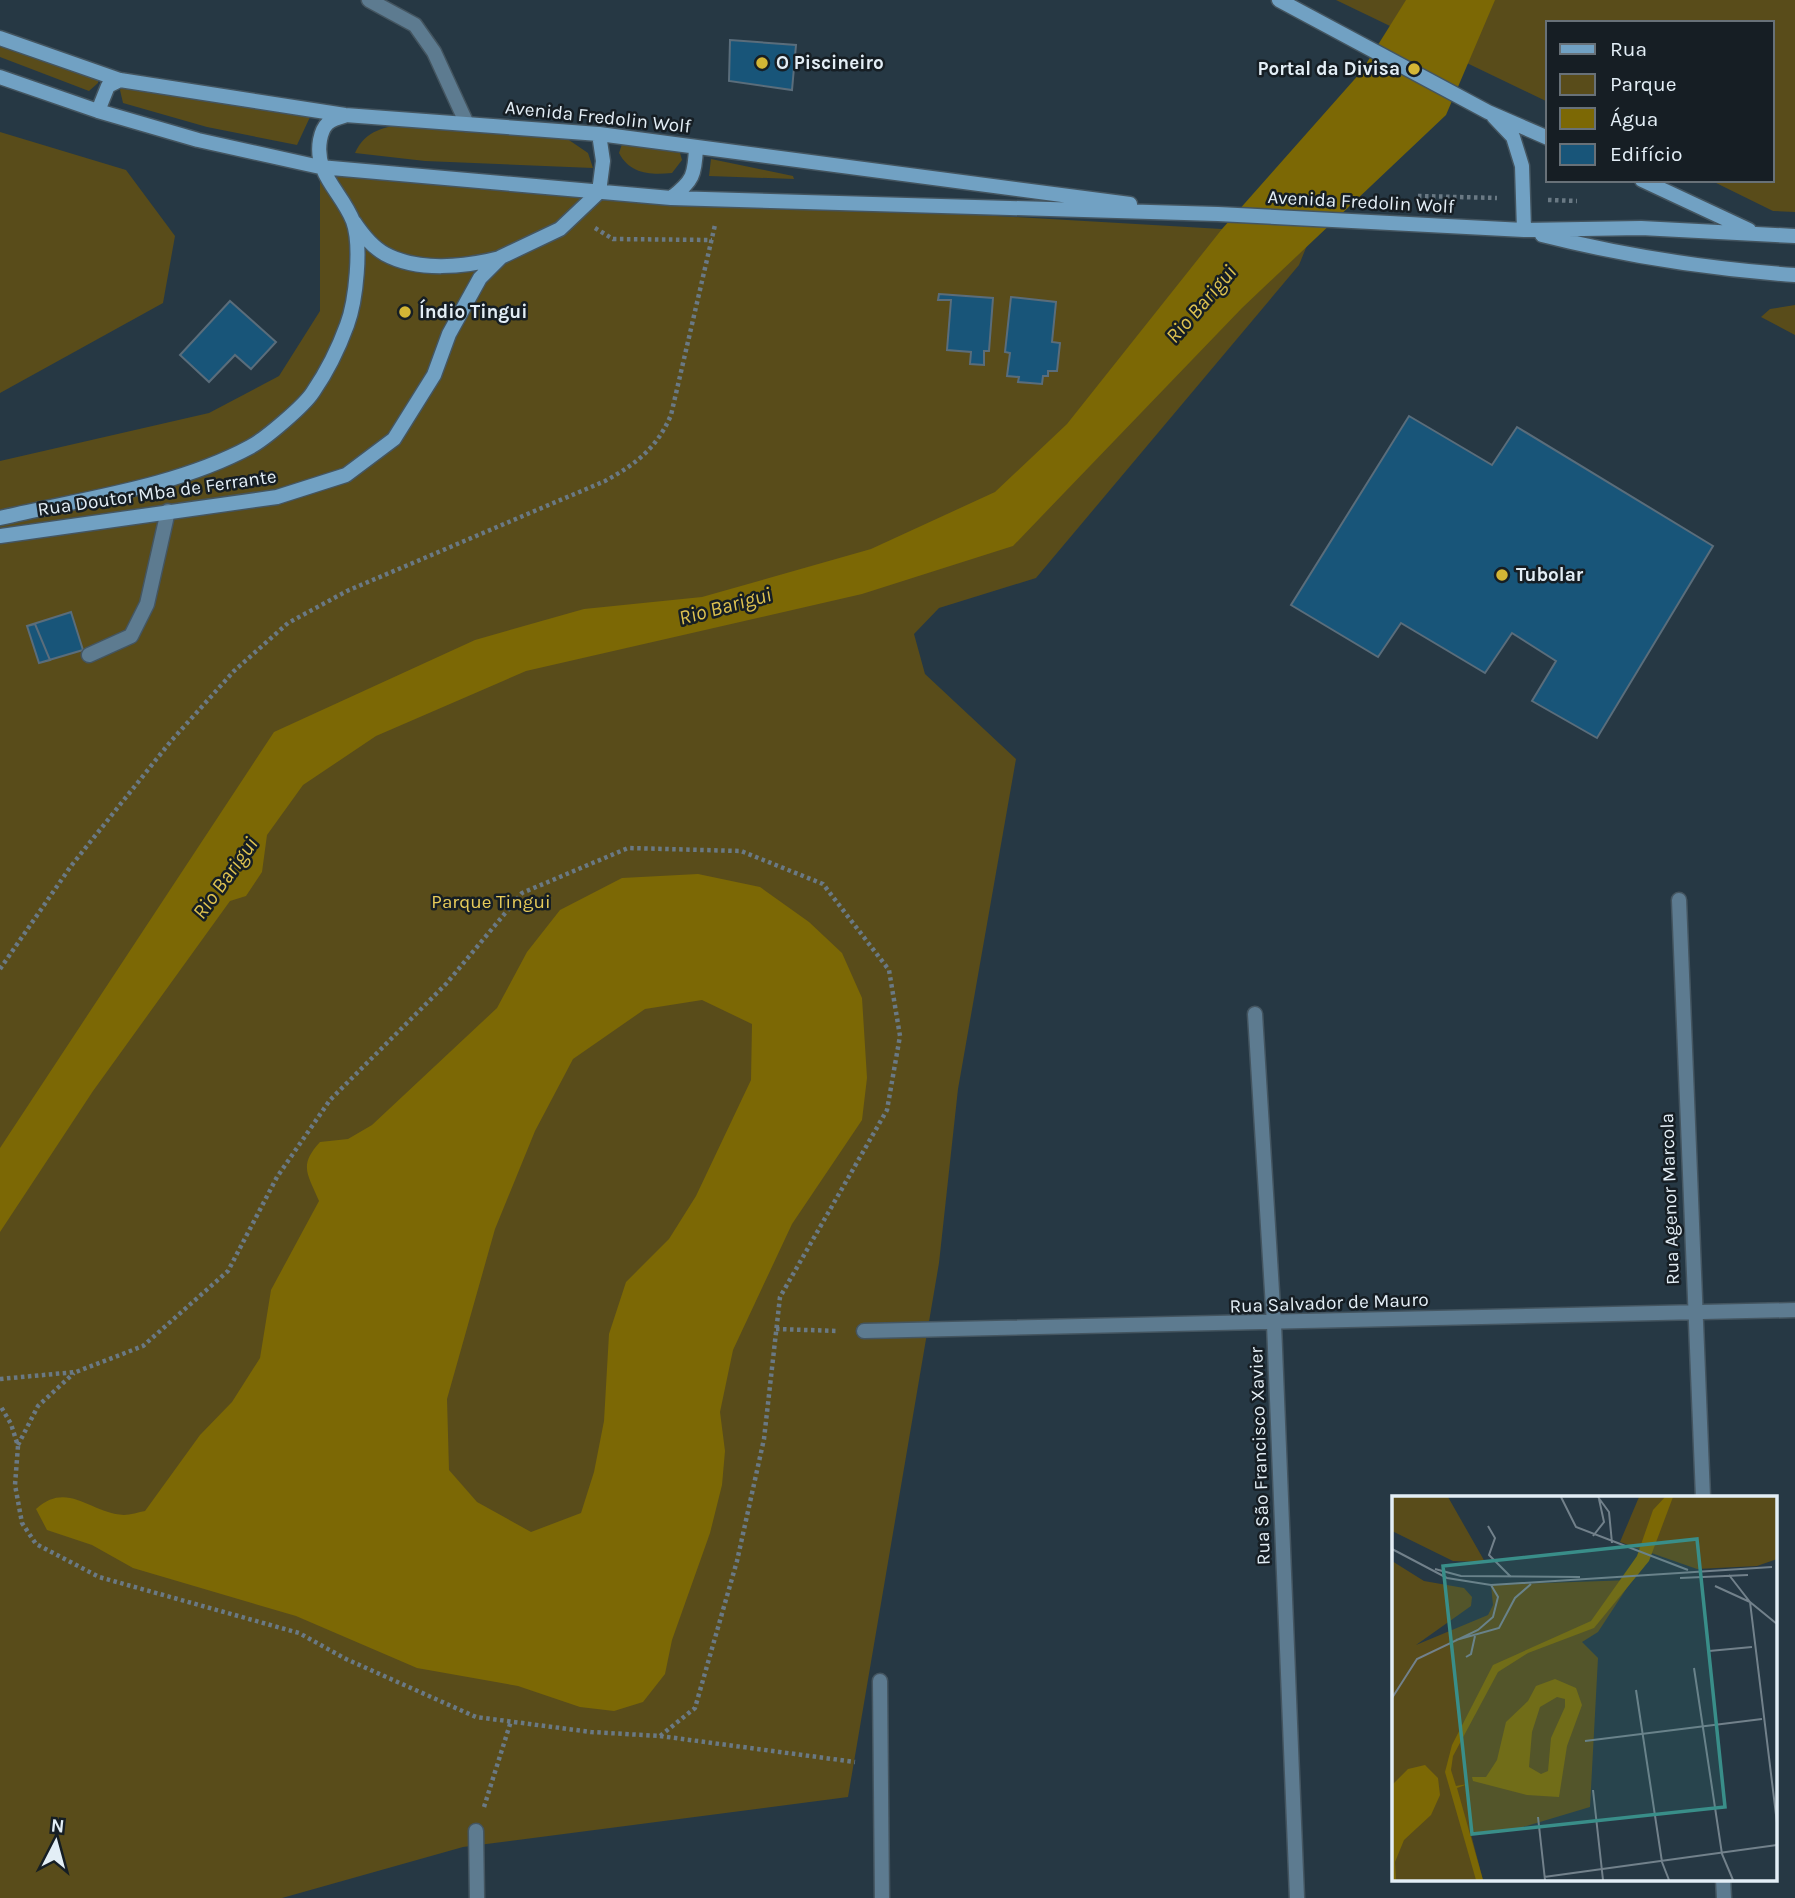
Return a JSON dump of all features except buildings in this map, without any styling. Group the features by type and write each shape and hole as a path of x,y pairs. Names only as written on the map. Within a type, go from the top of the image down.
{"main road":[{"path":"1279,0 1485,110 1546,137"},
{"name":"Avenida Fredolin Wolf","path":"0,38 120,80 345,115 599,134 972,181 1197,214"},
{"name":"Avenida Fredolin Wolf","path":"0,77 98,111 198,140 320,167 599,192 720,200 1218,214 1524,230 1642,228 1795,236"},
{"path":"98,111 108,86 120,80"},
{"path":"1485,110 1513,136 1522,166 1524,230"},
{"path":"320,167 318,149 322,129 331,120 345,115"},
{"path":"599,134 603,161 599,192"},
{"path":"671,198 690,184 695,168 696,147"},
{"name":"Rua Doutor Mba de Ferrante","path":"0,518 192,473 252,446 312,394 348,325 358,256 353,221 320,167"},
{"path":"1646,182 1754,232"},
{"name":"Rua Doutor Mba de Ferrante","path":"0,537 277,497 345,475 394,439 434,375 462,307 481,278 501,257 560,229 599,192"},
{"path":"353,221 366,239 385,254 410,262 448,266 501,257"},
{"name":"Avenida Fredolin Wolf","path":"1524,230 1606,251 1736,271 1795,275"}],"street":[{"path":"369,0 415,25 435,52 467,124"},
{"path":"89,655 131,636 147,604 168,511"},
{"name":"Rua Agenor Marcola","path":"1679,900 1693,1311 1703,1496"},
{"name":"Rua São Francisco Xavier","path":"1255,1014 1274,1324 1297,1898"},
{"name":"Rua Salvador de Mauro","path":"864,1331 1274,1324 1795,1310"},
{"path":"880,1681 882,1898"},
{"path":"476,1831 477,1898"}],"path":[{"path":"0,969 71,866 171,741 234,671 288,623 346,590 605,481 637,463 661,438 671,415 720,200"},
{"path":"594,228 613,239 712,240"},
{"path":"0,1379 76,1372 143,1346 228,1271 277,1177 330,1100 446,984 522,893 628,848 741,851 823,884 889,970 900,1036 887,1110 780,1297 764,1439 737,1560 695,1708 660,1736"},
{"path":"776,1329 864,1331"},
{"path":"18,1446 38,1406 76,1372"},
{"path":"0,1405 11,1424 18,1446 15,1485 22,1523 36,1544 99,1577 299,1633 346,1659 476,1717 591,1732 660,1736 880,1765"},
{"path":"476,1831 511,1721"}],"green space":[{"path":"1336,0 1795,0 1795,212 1773,211 1714,182 1774,182 1774,21 1546,21 1546,101"},
{"path":"0,41 99,75 98,83 89,91 0,57"},
{"path":"124,83 310,117 297,145 207,127 123,103 120,90"},
{"path":"409,124 566,138 588,153 593,168 425,161 355,153 370,134 392,126"},
{"path":"0,132 126,170 175,236 163,303 0,393"},
{"path":"622,144 680,153 682,160 672,173 641,172 629,165 619,153"},
{"path":"711,159 793,176 794,179 709,176"},
{"name":"Parque Tingui","path":"320,167 720,200 1222,229 1310,238 1299,265 1036,578 939,608 914,634 925,674 1016,759 958,1089 939,1263 848,1797 463,1847 282,1898 0,1898 0,461 209,413 279,376 320,311"},
{"path":"1795,305 1795,335 1761,317 1770,309"}],"water":[{"name":"Rio Barigui","path":"1406,0 1495,0 1446,115 1242,308 1013,546 862,594 526,671 376,736 303,785 267,835 262,872 246,896 230,901 93,1091 0,1232 0,1148 274,732 475,640 584,609 702,597 871,549 995,492 1067,424 1222,229 1361,72"},
{"path":"698,874 760,887 809,922 842,953 862,998 867,1078 862,1120 792,1224 733,1350 720,1412 725,1451 722,1485 710,1533 672,1640 665,1674 643,1702 614,1711 580,1707 518,1686 417,1668 296,1616 133,1568 92,1545 47,1530 36,1509 59,1498 80,1501 112,1513 126,1515 145,1511 200,1435 232,1402 260,1358 271,1290 319,1201 307,1170 313,1150 320,1142 348,1139 372,1125 497,1008 527,952 560,910 622,878","holes":["702,1000 752,1024 751,1080 696,1196 669,1239 626,1282 609,1334 604,1421 594,1472 581,1513 531,1532 477,1502 449,1470 447,1399 495,1229 535,1131 573,1059 645,1009"]}],"place":[{"name":"O Piscineiro","path":"762,63"},
{"name":"Portal da Divisa","path":"1414,69"},
{"name":"Índio Tingui","path":"405,312"},
{"name":"Tubolar","path":"1502,575"}]}
